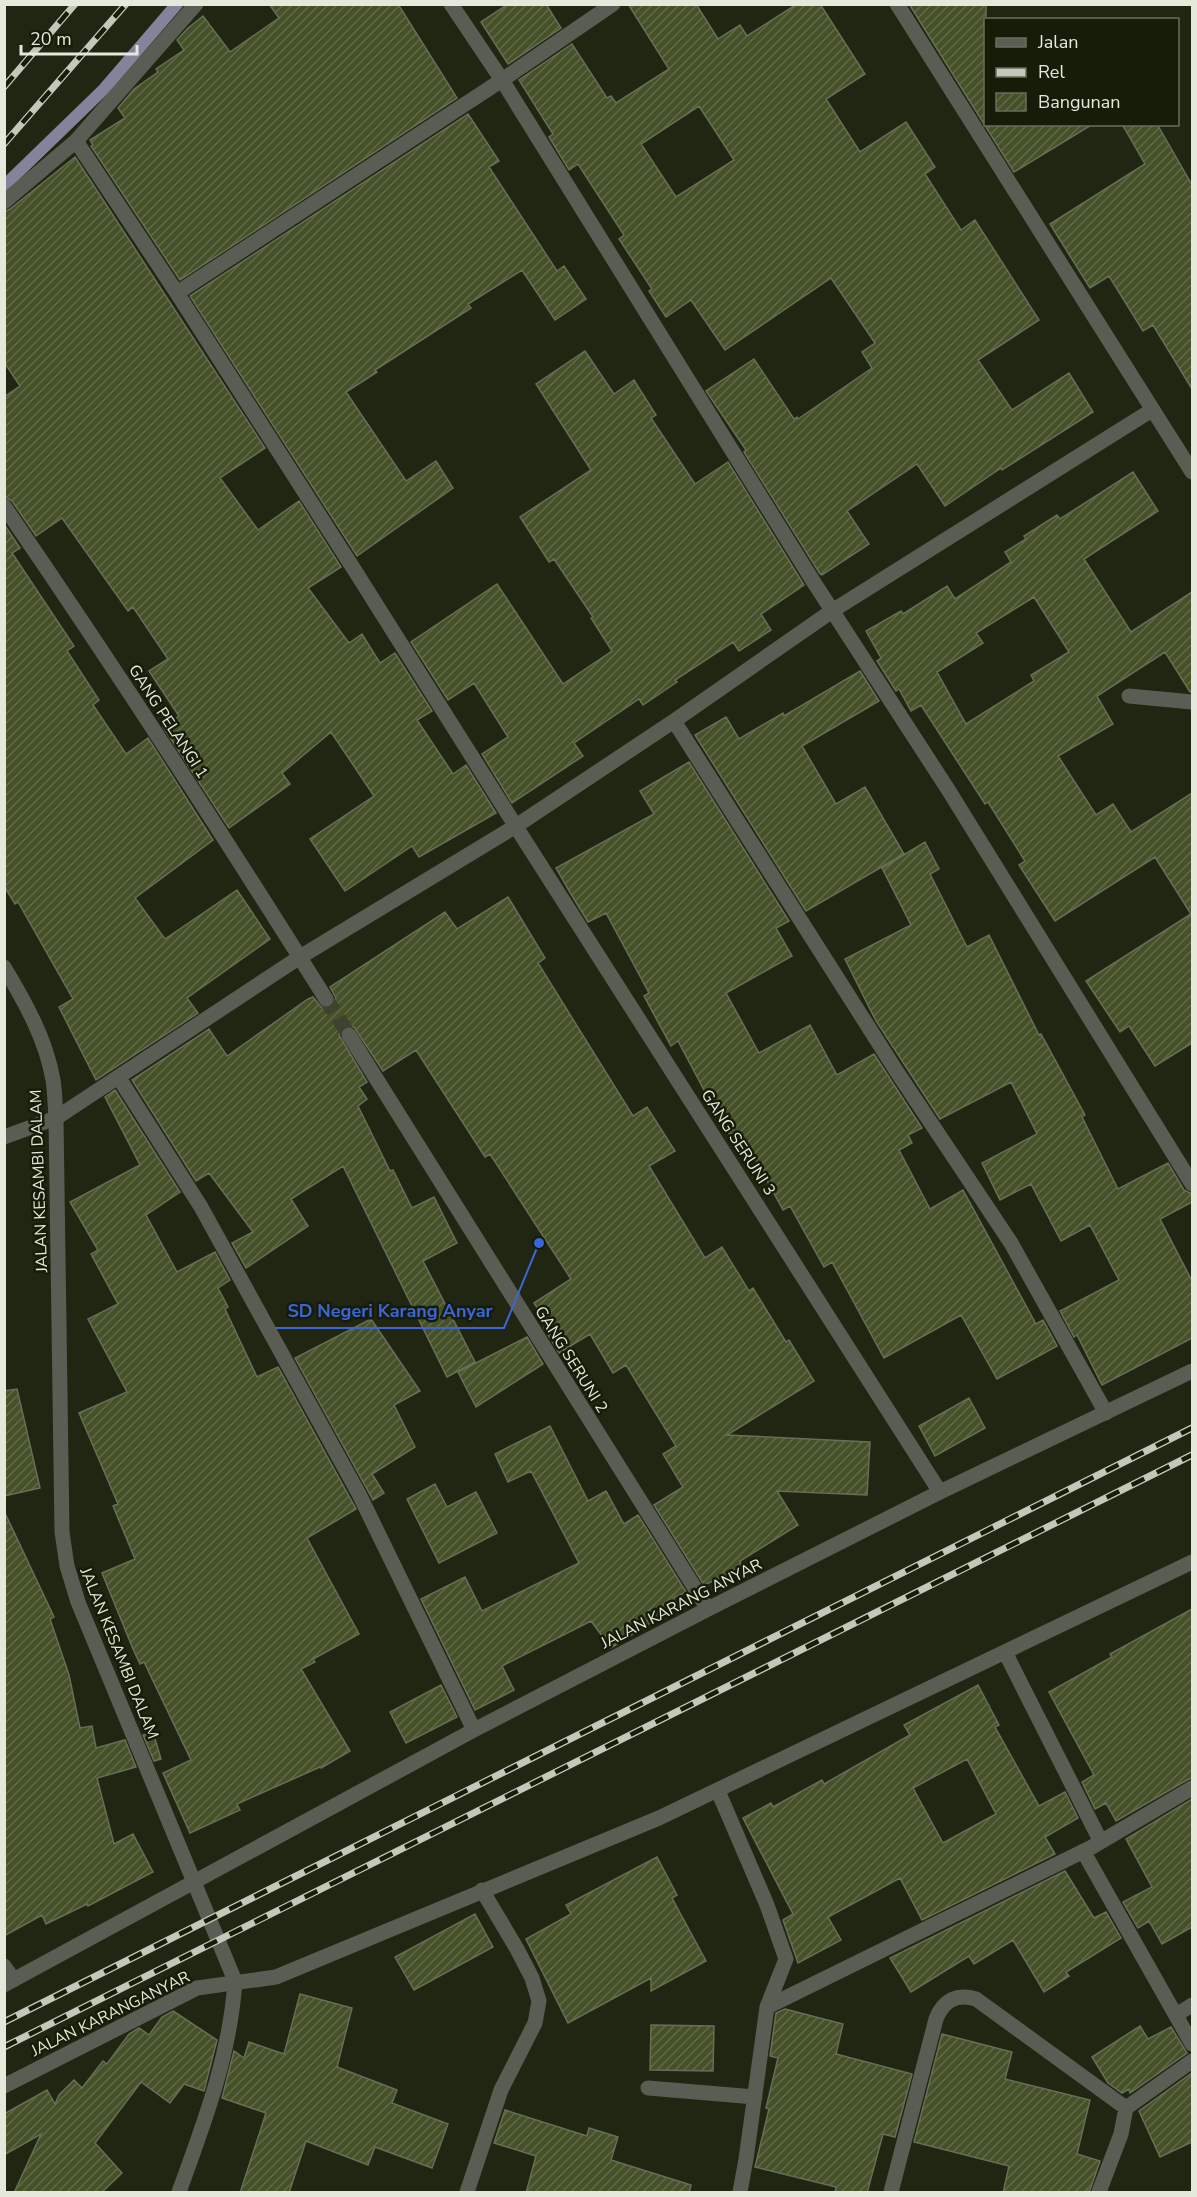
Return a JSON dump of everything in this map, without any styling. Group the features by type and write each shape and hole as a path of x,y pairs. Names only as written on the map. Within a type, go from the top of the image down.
{"street":[{"path":"4,202 76,141 196,4"},
{"path":"451,4 502,80 832,611 950,791 1192,1184"},
{"path":"177,293 502,80 613,4"},
{"path":"897,4 1192,472"},
{"name":"GANG SERUNI 3","path":"76,141 177,293 364,584 940,1491"},
{"path":"4,1137 56,1118 300,957 518,829 832,611 1152,410"},
{"name":"GANG PELANGI 1","path":"4,506 68,599 300,957"},
{"path":"1129,696 1192,702"},
{"path":"674,721 897,1072 1011,1243 1106,1413"},
{"path":"300,957 326,999"},
{"name":"JALAN KESAMBI DALAM","path":"4,967 22,997 45,1048 53,1080 56,1118 62,1532 67,1566 78,1602 235,1981 230,2033 215,2093 179,2193"},
{"name":"GANG SERUNI 2","path":"349,1035 708,1609"},
{"path":"119,1078 201,1207 359,1494 474,1730"},
{"name":"JALAN KARANG ANYAR","path":"9,1982 474,1730 708,1609 940,1491 1192,1371"},
{"name":"JALAN KARANGANYAR","path":"4,2086 197,1988 276,1977 659,1818 1192,1562"},
{"path":"1005,1652 1100,1840"},
{"path":"767,2007 1083,1851 1192,1788"},
{"path":"717,1791 785,1952 784,1965 767,2007 740,2193"},
{"path":"1083,1851 1192,2044"},
{"path":"467,2193 501,2090 535,2023 539,2001 532,1978 482,1890"},
{"path":"4,1966 9,1982"},
{"path":"891,2193 936,2019 945,2002 952,1998 969,1997 976,2000 1126,2108"},
{"path":"1176,2015 1192,2005"},
{"path":"1099,2193 1122,2134 1126,2108 1192,2061"},
{"path":"648,2088 755,2097"}],"building":[{"path":"269,4 398,4 457,98 180,280 91,146 93,145 90,140 125,118 118,108 134,89 158,72 156,69 184,50 177,40 203,16 230,52 279,18"},
{"path":"508,4 546,4 561,28 508,64 481,22"},
{"path":"628,4 696,4 718,39 740,25 747,36 797,4 820,4 865,74 826,99 860,152 906,122 935,167 925,174 961,230 975,220 1039,320 978,360 1012,410 1069,373 1093,412 1002,470 1001,468 945,506 917,464 847,511 869,544 822,575 820,574 744,452 746,450 706,391 754,359 794,419 797,417 798,419 872,368 862,352 875,343 831,278 725,350 691,300 666,317 649,291 652,289 619,239 624,235 578,164 569,170 549,137 553,134 519,80 572,44 607,98 611,96 616,103 669,69","holes":["699,106 734,160 676,197 641,144"]},
{"path":"909,4 986,4 984,124"},
{"path":"468,114 499,161 489,167 557,271 564,266 586,299 555,320 522,270 468,304 471,308 375,370 377,372 346,392 406,481 436,461 453,488 357,556 190,296"},
{"path":"985,126 1090,126 1014,172"},
{"path":"1123,126 1158,126 1192,185 1192,389 1153,325 1143,331 1109,276 1090,288 1050,224 1145,164"},
{"path":"75,157 265,448 220,478 258,530 299,501 341,567 308,588 349,643 362,634 380,663 395,653 432,711 417,720 453,774 466,765 496,813 419,857 412,846 345,891 310,839 374,796 331,732 282,773 290,784 229,828 163,727 179,716 149,671 168,659 133,607 128,611 62,518 36,536 12,501 4,496 4,397 20,386 4,362 4,212"},
{"path":"585,351 614,394 634,380 656,415 651,418 695,484 728,462 804,585 761,614 771,630 739,651 733,642 675,680 677,682 643,705 639,699 574,743 583,756 512,803 482,754 508,737 474,683 448,700 411,642 497,584 563,684 612,651 591,618 593,617 554,559 549,562 520,517 591,470 536,384"},
{"path":"1133,472 1158,511 1084,559 1131,632 1192,592 1192,692 1165,652 1097,696 1113,724 1058,756 1096,815 1113,804 1131,832 1192,793 1192,1043 1155,1066 1129,1026 1120,1032 1086,981 1191,914 1155,857 1055,921 1019,865 1025,861 988,802 985,804 921,705 911,711 899,689 896,691 877,661 881,658 866,631 901,611 903,614 947,586 955,599 1011,562 1005,552 1026,539 1024,536 1057,515 1060,519","holes":["1034,597 1069,652 1031,675 1034,681 966,724 937,672 983,643 976,633"]},
{"path":"4,524 20,548 12,553 74,646 67,651 99,700 93,705 126,754 148,738 213,840 135,898 165,939 237,890 270,939 187,998 198,1013 96,1080 59,1007 73,999 18,902 15,904 4,886"},
{"path":"860,671 879,701 802,746 836,804 865,787 904,854 806,911 695,735 726,717 739,739 783,713 784,716"},
{"path":"689,762 789,921 776,928 792,956 726,993 759,1053 810,1025 837,1075 874,1054 922,1128 908,1135 912,1143 899,1150 930,1209 963,1190 1036,1324 1043,1320 1057,1346 997,1379 961,1315 884,1358 832,1262 824,1267 790,1206 783,1210 749,1148 740,1153 678,1041 671,1046 644,996 649,993 606,913 588,922 556,868 654,814 640,791"},
{"path":"925,842 939,869 930,874 967,947 989,935 1039,1035 1041,1034 1085,1115 1082,1117 1118,1189 1168,1163 1184,1190 1192,1194 1192,1202 1160,1219 1192,1281 1192,1338 1102,1385 1077,1335 1074,1337 1060,1311 1119,1280 1090,1225 1061,1241 1031,1184 1000,1200 982,1163 1037,1134 1011,1082 940,1119 876,1021 845,959 911,925 882,868"},
{"path":"508,897 545,958 538,963 633,1116 647,1107 675,1151 649,1166 705,1258 722,1247 749,1291 753,1288 786,1342 789,1340 814,1381 727,1435 870,1442 867,1495 777,1491 798,1525 740,1561 742,1568 704,1585 654,1505 683,1487 663,1454 676,1446 626,1365 613,1373 590,1334 559,1353 544,1328 549,1326 534,1303 571,1279 490,1154 485,1157 416,1050 383,1071 354,1027 344,1026 339,1035 367,1082 359,1087 367,1099 358,1106 390,1171 393,1170 412,1208 434,1197 457,1243 423,1261 475,1362 447,1377 343,1166 291,1199 308,1226 246,1268 232,1243 253,1232 209,1173 196,1181 132,1080 209,1029 227,1056 308,999 313,997 321,1007 331,1007 336,998 330,987 445,912 457,929"},
{"path":"115,1090 180,1192 146,1215 177,1272 215,1252 230,1280 218,1288 228,1307 225,1309 257,1377 278,1367 356,1509 307,1538 359,1634 313,1659 315,1662 301,1669 350,1751 321,1768 237,1804 240,1810 190,1833 163,1773 191,1760 144,1662 140,1664 102,1573 135,1559 113,1506 118,1504 79,1413 127,1392 88,1319 118,1304 91,1254 98,1250 70,1202 140,1165 105,1097"},
{"path":"371,1319 420,1391 394,1405 415,1447 372,1474 384,1493 373,1500 295,1358"},
{"path":"527,1337 543,1364 476,1407 458,1372"},
{"path":"17,1389 40,1488 4,1496 4,1391"},
{"path":"969,1398 985,1428 935,1456 919,1426"},
{"path":"550,1426 588,1501 606,1491 624,1524 638,1515 686,1592 673,1598 678,1605 611,1648 591,1621 502,1666 514,1690 475,1710 421,1599 465,1577 482,1611 579,1563 531,1471 508,1482 495,1454"},
{"path":"435,1484 447,1507 476,1492 497,1533 439,1563 407,1499"},
{"path":"4,1511 54,1617 50,1619 69,1675 80,1728 92,1726 96,1748 125,1740 136,1767 97,1778 114,1844 133,1834 153,1872 88,1906 87,1904 46,1924 42,1915 4,1936"},
{"path":"1192,1609 1192,1778 1116,1821 1106,1803 1095,1809 1082,1782 1094,1775 1049,1692 1112,1657 1110,1654"},
{"path":"441,1685 457,1717 406,1743 390,1712"},
{"path":"978,1685 999,1725 995,1727 1039,1806 1065,1792 1078,1818 1045,1837 1055,1854 922,1920 900,1878 828,1917 841,1940 798,1963 783,1920 793,1914 743,1818 771,1803 773,1807 822,1780 824,1784 910,1735 904,1725","holes":["967,1759 996,1814 943,1843 913,1788"]},
{"path":"153,1732 161,1759 154,1761 143,1735"},
{"path":"1192,1799 1192,1927 1162,1944 1149,1921 1138,1928 1123,1902 1152,1887 1126,1839"},
{"path":"657,1857 677,1895 672,1898 706,1961 651,1991 651,1978 568,2023 526,1939 571,1914 566,1905"},
{"path":"1065,1871 1094,1918 1106,1912 1121,1938 1066,1972 1069,1976 1044,1992 1013,1940 974,1964 969,1956 911,1992 890,1958"},
{"path":"475,1914 493,1947 414,1990 395,1957"},
{"path":"300,1994 352,2008 337,2067 397,2090 392,2103 448,2124 432,2168 375,2147 368,2165 306,2141 289,2193 240,2193 266,2113 222,2098 234,2051 244,2058 249,2042 284,2054"},
{"path":"785,2009 843,2024 836,2054 912,2074 895,2137 883,2134 867,2193 835,2193 836,2187 755,2167 778,2058 770,2056 776,2013"},
{"path":"173,2011 217,2040 204,2091 184,2084 170,2103 141,2082 95,2143 122,2173 101,2193 14,2193 41,2134 4,2155 4,2114 47,2090 55,2104 59,2095 74,2080 82,2088 103,2061 107,2064 129,2034 139,2028 149,2035 162,2017"},
{"path":"651,2025 714,2026 713,2071 650,2070"},
{"path":"1140,2026 1148,2039 1171,2027 1187,2053 1130,2093 1129,2089 1122,2093 1108,2083 1092,2057"},
{"path":"942,2034 1012,2052 1005,2079 1090,2100 1077,2154 1100,2161 1090,2190 1084,2193 1003,2193 1009,2166 914,2142"},
{"path":"1192,2073 1192,2142 1160,2157 1139,2111"},
{"path":"505,2110 587,2136 589,2128 618,2137 611,2160 691,2185 689,2193 526,2193 536,2156 494,2143"}],"waterway":[{"path":"4,186 104,89 177,4"}],"tunnel":[{"path":"326,999 349,1035"}],"railway":[{"path":"4,87 75,4"},
{"path":"4,144 126,4"},
{"path":"4,2022 1192,1428"},
{"path":"4,2047 1192,1455"}],"place":[{"name":"SD Negeri Karang Anyar","path":"539,1243"}]}
